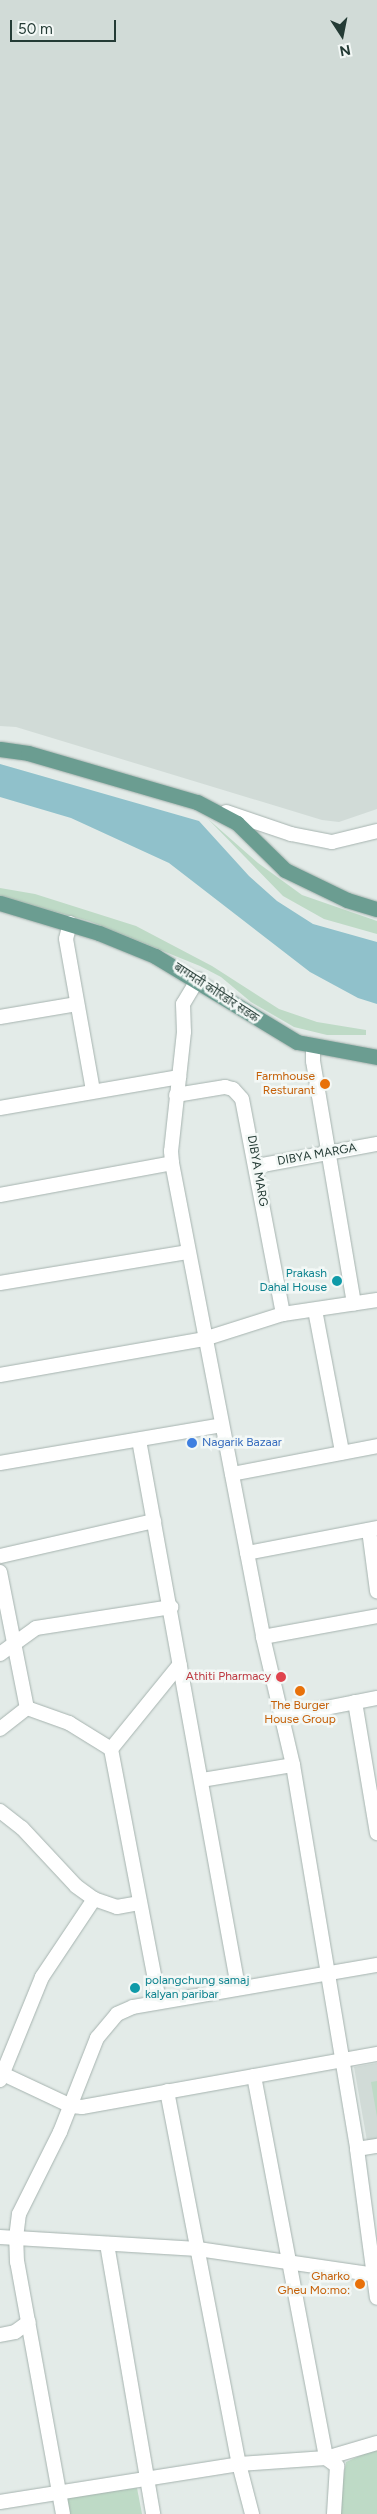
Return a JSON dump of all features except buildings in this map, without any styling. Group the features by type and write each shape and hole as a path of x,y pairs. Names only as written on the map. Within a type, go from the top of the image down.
{"main road":[{"path":"0,749 28,754 197,802 237,823 284,870 347,900 377,909"},
{"name":"बागमती कोरिडोर सडक","path":"0,904 70,923 130,944 198,979 278,1033 314,1047 377,1057"}],"street":[{"path":"197,802 291,834 332,842 377,830"},
{"path":"70,923 66,939 93,1091"},
{"path":"198,979 183,1004 184,1032 176,1094 172,1163 204,1340 263,1637 280,1717 293,1765 357,2149 377,2298"},
{"path":"0,1017 77,1004"},
{"path":"314,1047 313,1061 330,1152 354,1304"},
{"path":"0,1108 179,1078"},
{"name":"DIBYA MARG","path":"176,1094 225,1087 238,1093 246,1112 283,1314"},
{"name":"DIBYA MARGA","path":"256,1166 377,1144"},
{"path":"0,1195 172,1163"},
{"path":"0,1283 188,1252"},
{"path":"0,1375 204,1340 283,1314 377,1300"},
{"path":"315,1310 342,1452"},
{"path":"0,1462 222,1425"},
{"path":"139,1440 171,1607 238,1987"},
{"path":"232,1474 377,1446"},
{"path":"0,1556 154,1521"},
{"path":"247,1553 373,1529 377,1591"},
{"path":"0,1572 4,1603 15,1641 27,1708"},
{"path":"0,1654 15,1641 36,1628 171,1607"},
{"path":"263,1637 377,1616"},
{"path":"111,1749 180,1664"},
{"path":"280,1717 377,1698"},
{"path":"355,1702 377,1833"},
{"path":"0,1729 27,1708"},
{"path":"27,1708 69,1723 111,1749 159,2002"},
{"path":"202,1780 293,1765"},
{"path":"0,1812 22,1828 76,1886 94,1899 117,1907 139,1903"},
{"path":"94,1899 42,1977 2,2077 71,2106 377,2054"},
{"path":"63,2514 17,2262 16,2238 19,2214 71,2106 106,2024 116,2014 159,2002 238,1987 377,1965"},
{"path":"254,2076 326,2458 336,2466 334,2514"},
{"path":"167,2091 239,2464 252,2514"},
{"path":"357,2149 377,2146"},
{"path":"0,2237 198,2249 375,2275"},
{"path":"107,2244 153,2514"},
{"path":"0,2335 14,2332 28,2322"},
{"path":"0,2502 146,2477 239,2464 326,2458 377,2442"}],"shaded area":[{"path":"0,0 377,0 377,809 339,822 322,820 16,727 0,726"},
{"path":"377,2063 377,2139 367,2141 354,2067"}],"green space":[{"path":"208,819 258,863 302,895 377,921 377,934 324,919 283,896"},
{"path":"0,888 35,894 136,926 212,966 279,1009 317,1022 366,1030 366,1035 327,1035 294,1027 251,1002 221,977 200,966 89,921 0,897"},
{"path":"377,2081 377,2117 371,2082"},
{"path":"377,2448 377,2514 337,2514 346,2462"},
{"path":"137,2488 142,2514 68,2514 65,2496"}],"water":[{"path":"0,764 199,821 249,876 277,901 313,924 377,942 377,1004 358,998 310,972 169,863 71,818 0,797"}],"place":[{"name":"Farmhouse Resturant","path":"325,1084"},
{"name":"Prakash Dahal House","path":"337,1281"},
{"name":"Nagarik Bazaar","path":"192,1443"},
{"name":"Athiti Pharmacy","path":"281,1677"},
{"name":"The Burger House Group","path":"300,1691"},
{"name":"polangchung samaj kalyan paribar","path":"135,1988"},
{"name":"Gharko Gheu Mo:mo:","path":"360,2284"}]}
